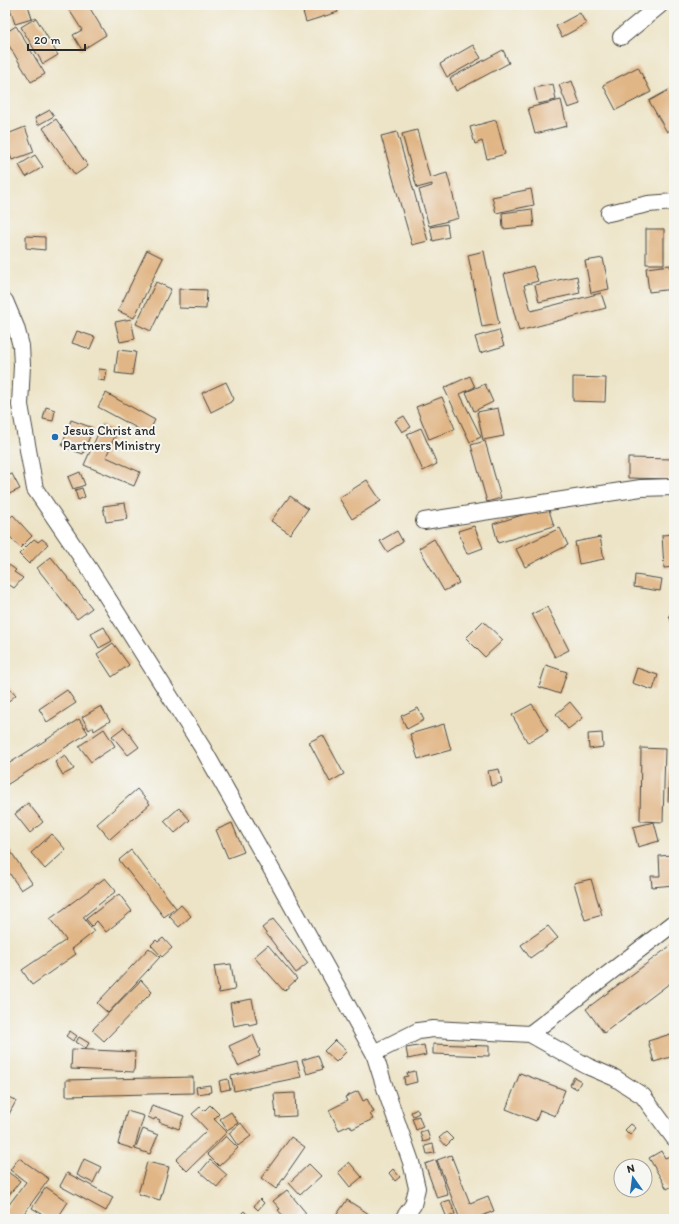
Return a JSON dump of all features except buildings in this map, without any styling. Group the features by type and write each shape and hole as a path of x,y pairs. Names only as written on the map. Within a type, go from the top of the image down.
{"street":[{"path":"621,37 660,5"},
{"path":"609,213 648,204 674,202"},
{"path":"5,301 16,327 21,346 22,365 20,405 35,489 94,577 202,747 374,1052 411,1162 417,1188 413,1205 403,1219"},
{"path":"424,521 641,488 674,487"},
{"path":"530,1034 580,997 674,922"},
{"path":"374,1052 418,1031 433,1029 530,1034 587,1066 615,1078 643,1096 674,1138"}],"place":[{"name":"Jesus Christ and Partners Ministry","path":"55,437"}]}
